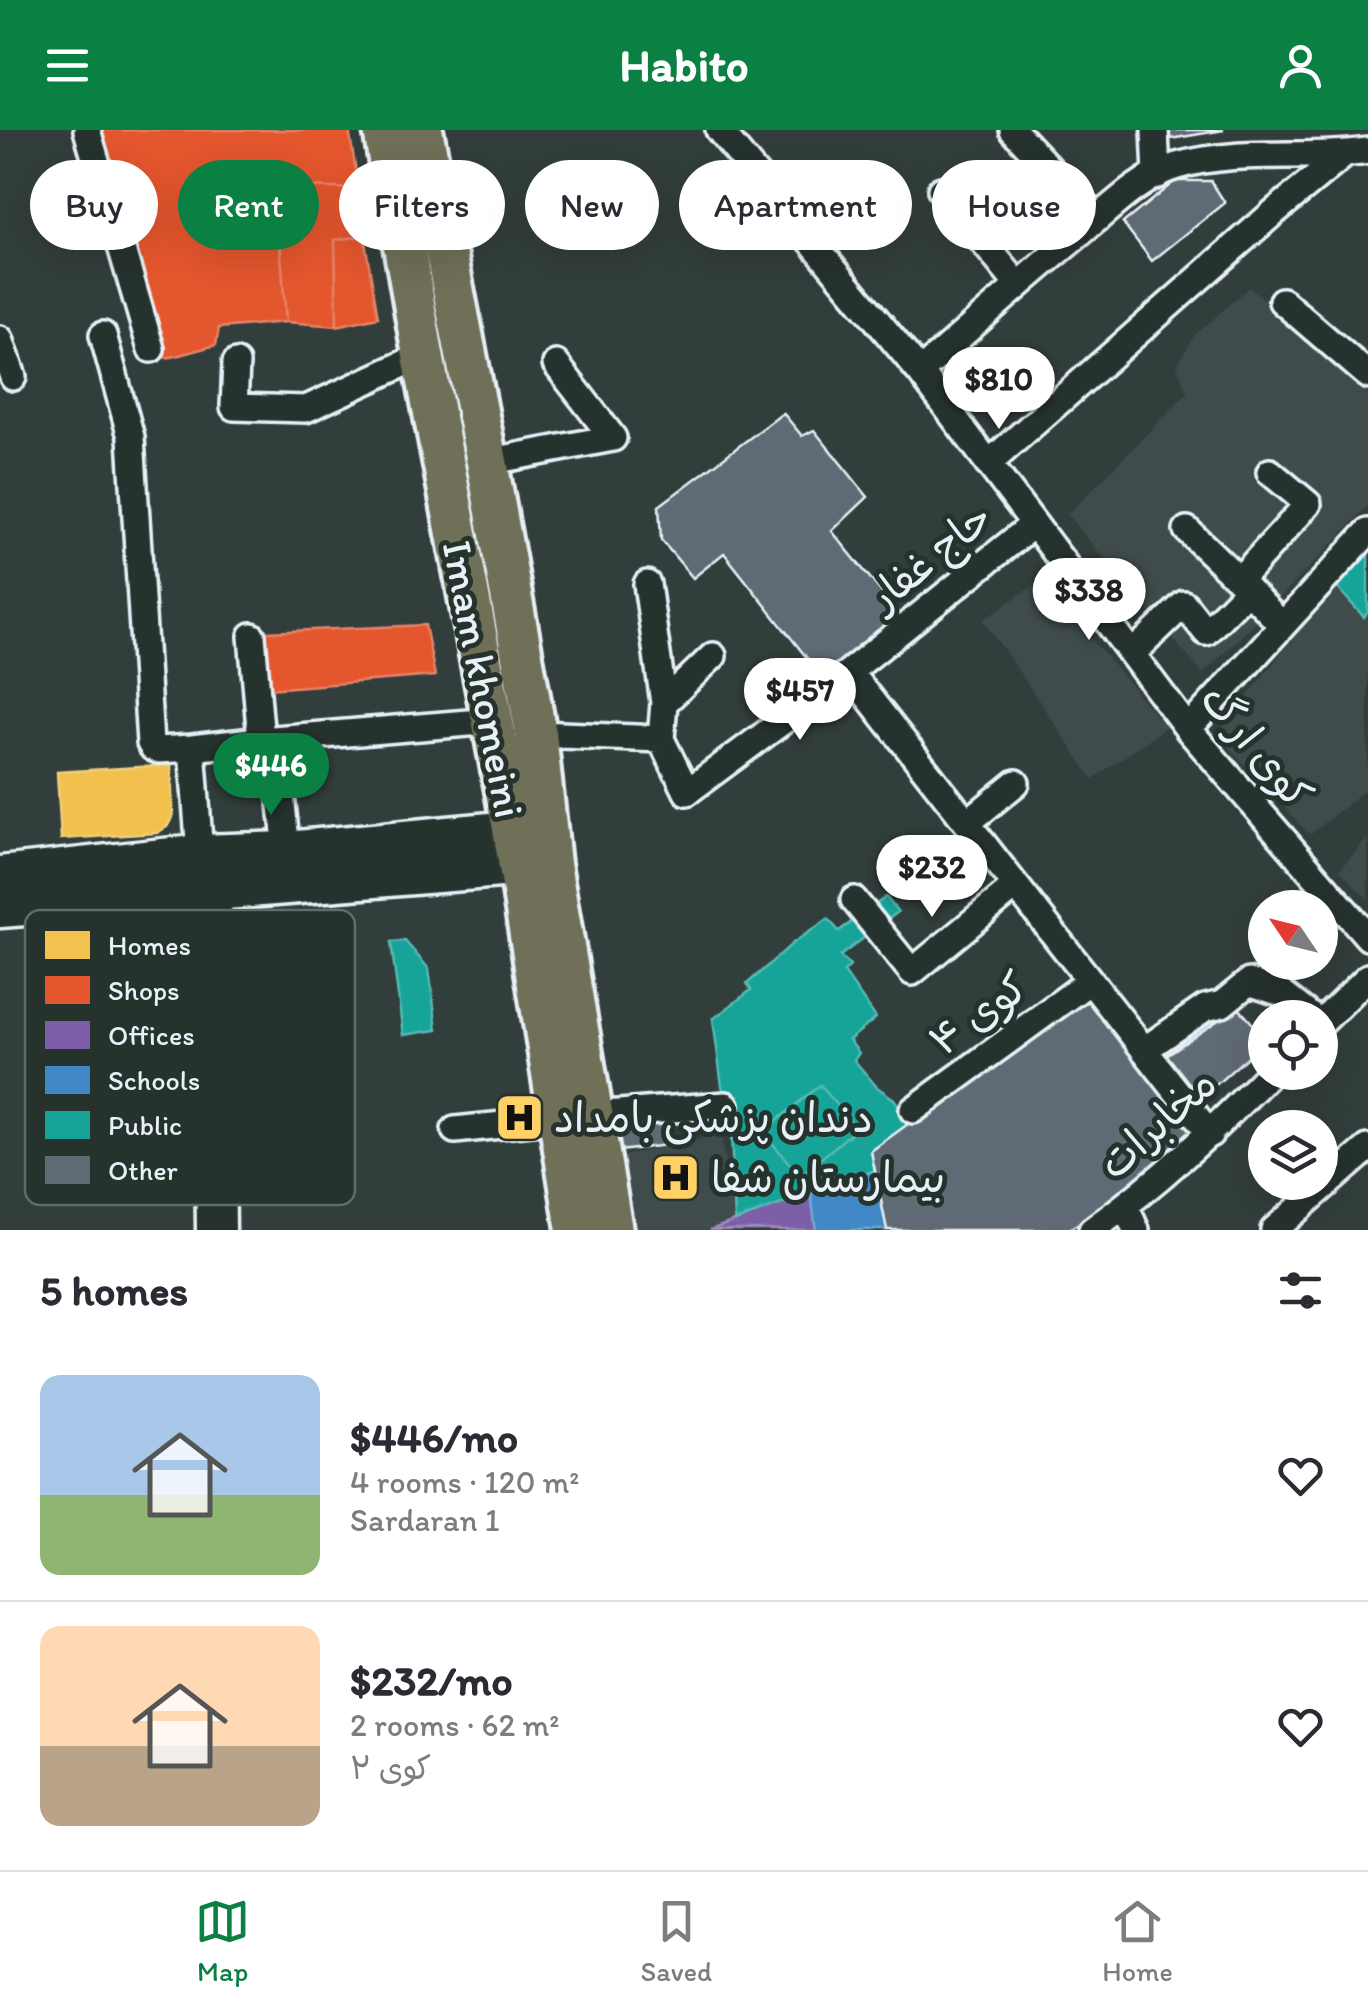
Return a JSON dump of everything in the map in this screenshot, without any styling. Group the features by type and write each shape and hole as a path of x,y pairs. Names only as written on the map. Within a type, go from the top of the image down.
{"main road":[{"name":"Imam khomeini","path":"384,130 492,721 532,847 575,1117 577,1230"},
{"name":"Imam khomeini","path":"427,133 536,734 532,847"},
{"path":"0,876 200,854 532,847"},
{"path":"0,908 212,891 532,847"},
{"path":"212,891 212,910"},
{"name":"Imam khomeini","path":"575,1117 612,1230"},
{"path":"216,1205 216,1230"}],"street":[{"path":"87,130 151,349"},
{"name":"کوی ارگ","path":"720,130 920,372 1188,729 1368,937"},
{"path":"1014,130 1098,219"},
{"path":"1155,130 1157,175"},
{"path":"920,372 1018,285 1157,175 1174,167 1227,156 1356,152"},
{"path":"988,464 1258,226 1356,152"},
{"path":"989,250 1018,285"},
{"path":"1282,301 1368,375"},
{"path":"103,336 131,437 152,748 192,748 492,721"},
{"path":"0,339 12,377"},
{"path":"236,363 234,407 306,408 423,355"},
{"path":"487,462 613,438 556,364"},
{"path":"1132,654 1184,604 1206,632 1308,504 1270,472"},
{"name":"حاج غفار","path":"661,739 687,792 849,672 1034,524"},
{"path":"1187,530 1282,625"},
{"path":"1188,729 1368,532"},
{"path":"536,734 661,739 664,703 647,584"},
{"path":"252,636 287,852"},
{"path":"664,703 713,656"},
{"path":"849,672 1210,1134"},
{"path":"192,748 200,854"},
{"path":"968,823 1016,783"},
{"path":"854,900 912,972 1016,886"},
{"path":"1338,1006 1368,977"},
{"name":"کوی ۴","path":"912,1110 1090,981"},
{"path":"1144,1050 1204,1008 1222,1004 1250,982 1290,1000"},
{"name":"مخابرات","path":"1092,1230 1131,1218 1253,1090"},
{"path":"455,1130 726,1106"},
{"path":"1274,1230 1368,1148"}],"shaded area":[{"path":"1249,287 1368,392 1368,506 1203,674 1067,515 1187,393 1177,365 1194,336"},
{"path":"1368,547 1368,787 1310,835 1217,735"},
{"path":"1041,580 1166,727 1093,779 983,620"},
{"path":"1368,838 1368,899 1339,870"},
{"name":"بیمارستان شفا","path":"720,1135 735,1221 710,1230 634,1230 618,1157"}],"building: Homes":[{"path":"171,765 173,815 168,826 157,833 61,839 57,772"}],"building: Shops":[{"path":"92,130 349,130 354,160 339,160 339,188 319,188 319,160 178,160 178,250 281,250 286,322 219,328 216,345 160,358 128,250 158,250 158,160 101,160"},
{"path":"319,188 339,188 339,239 335,240 337,326 286,322 281,250 319,250"},
{"path":"339,239 339,250 366,250 378,317 337,326 335,240"},
{"path":"425,625 435,676 269,689 266,632"}],"building: Offices":[{"path":"811,1193 816,1230 710,1230 735,1221"}],"building: Schools":[{"path":"875,1170 887,1230 816,1230 811,1193"}],"building: Public":[{"path":"1368,547 1368,612 1364,617 1335,585"},
{"path":"886,897 898,912 840,956 850,966 844,972 876,1018 849,1040 859,1053 854,1060 877,1087 894,1099 910,1123 871,1151 875,1170 735,1221 730,1112 722,1086 713,1019 751,990 747,984 793,943 828,919 839,931"},
{"path":"405,941 429,969 437,1030 403,1035 391,942"},
{"path":"820,1085 857,1128 800,1176 763,1132"}],"building: Other":[{"path":"1169,130 1224,130 1170,139"},
{"path":"1175,181 1211,181 1225,203 1152,261 1123,223"},
{"path":"783,413 802,436 814,430 868,497 832,531 900,615 822,677 724,553 693,578 661,540 659,506"},
{"path":"1083,996 1194,1128 1135,1186 1068,1230 887,1230 871,1151"},
{"path":"1238,1007 1248,1018 1248,1056 1199,1100 1165,1056"},
{"path":"663,1114 667,1145 619,1151 615,1120"}],"place":[{"name":"دندان‌ پزشکی بامداد","path":"519,1117"},
{"name":"بیمارستان شفا","path":"676,1177"}]}
